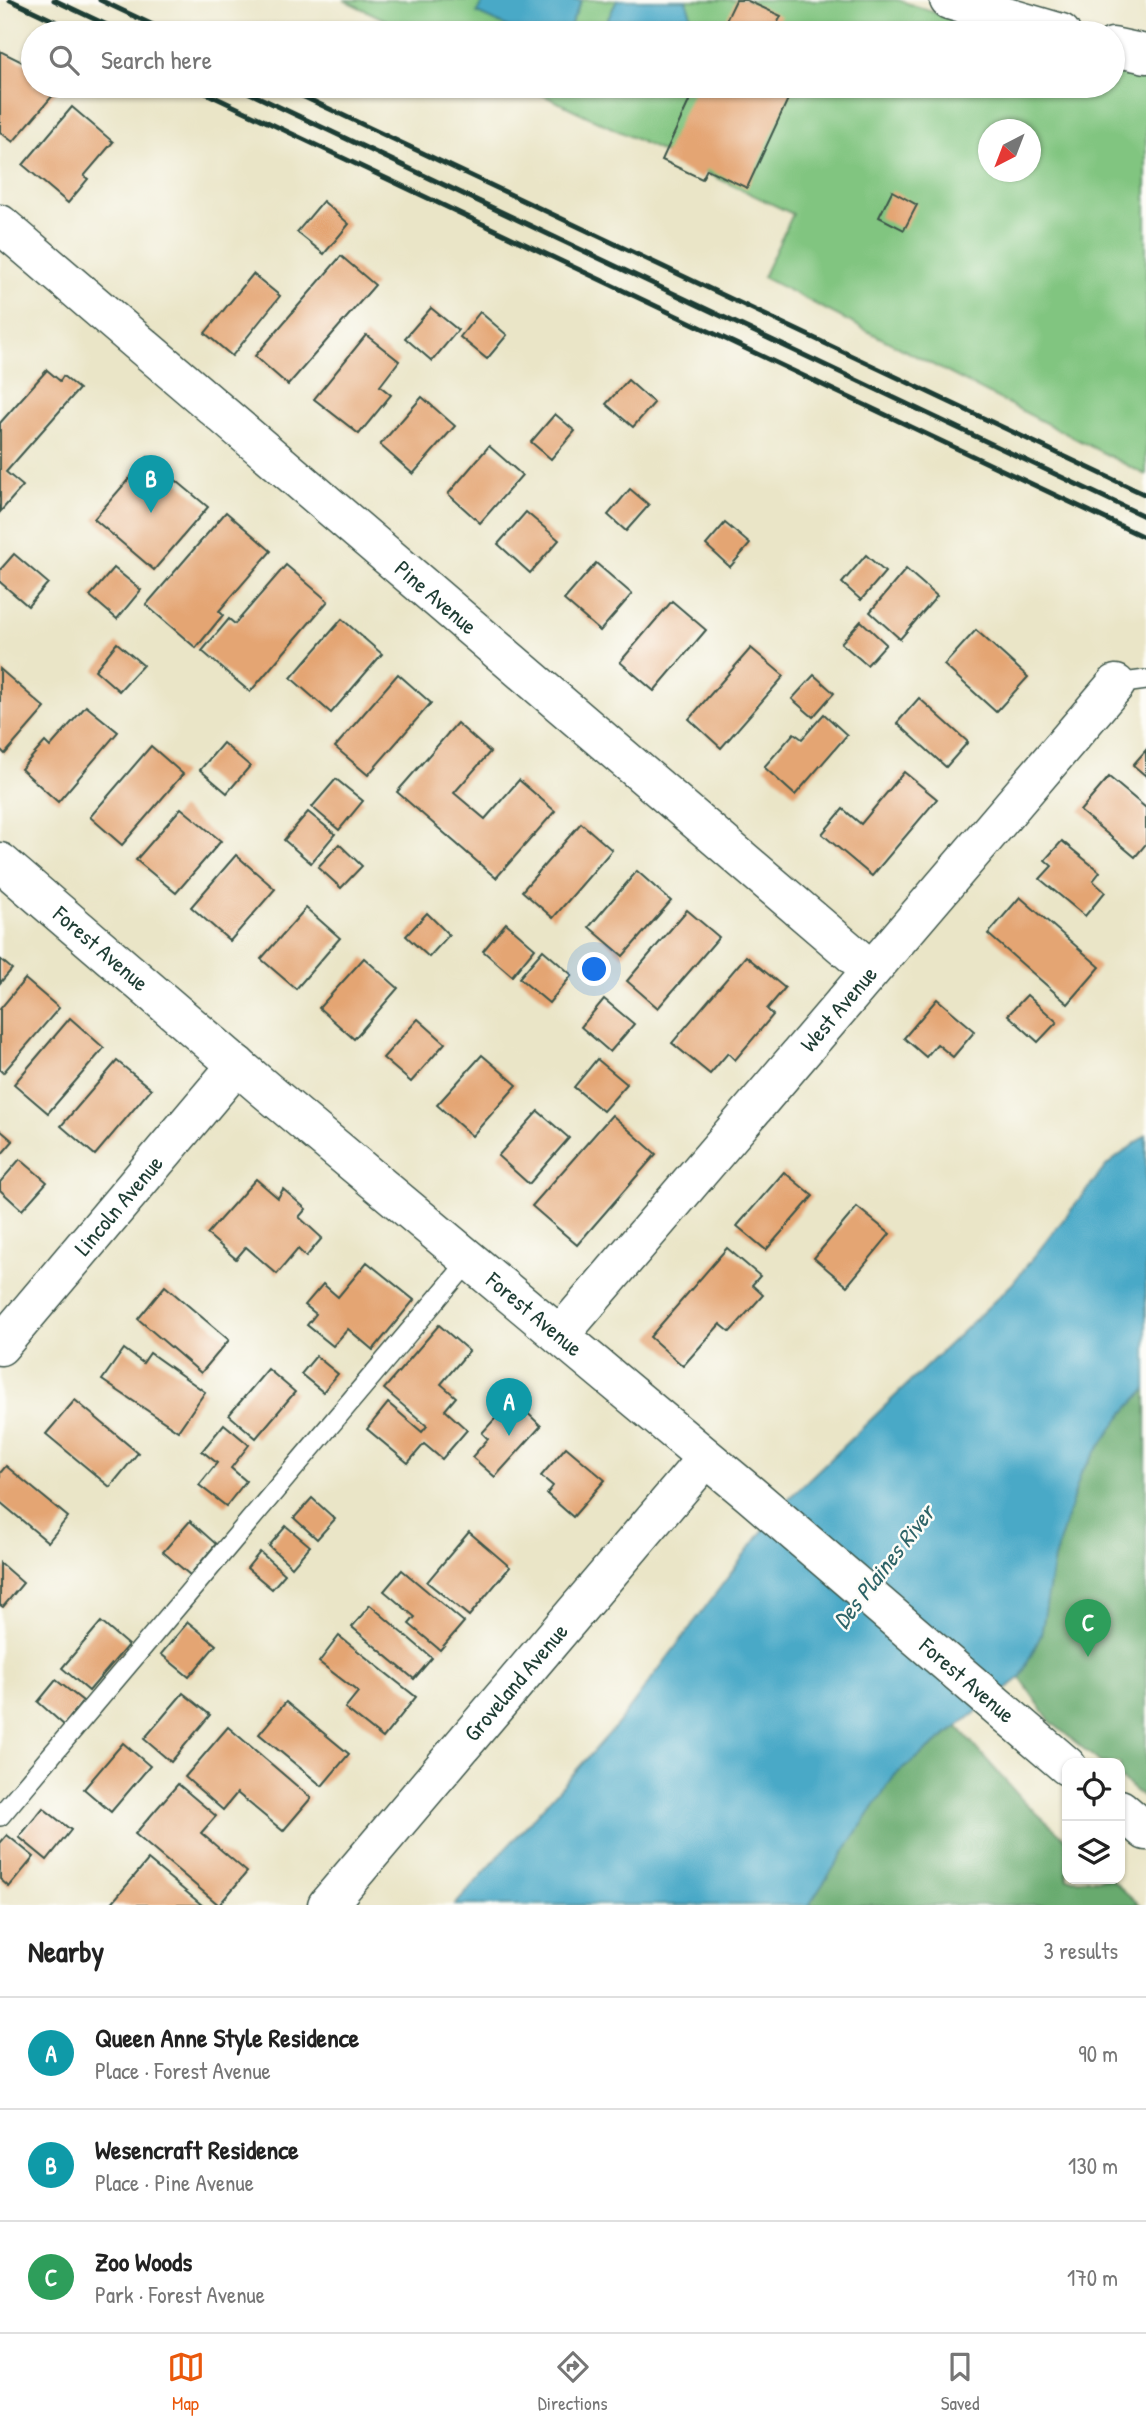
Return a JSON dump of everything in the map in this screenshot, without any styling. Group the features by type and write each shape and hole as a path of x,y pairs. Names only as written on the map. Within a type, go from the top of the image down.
{"street":[{"path":"949,0 1020,21"},
{"path":"1125,50 1146,54"},
{"name":"Pine Avenue","path":"0,224 871,970"},
{"name":"West Avenue","path":"560,1335 871,970 1131,682"},
{"name":"Forest Avenue","path":"3,870 750,1494 1062,1762"},
{"name":"Lincoln Avenue","path":"0,1346 237,1065"},
{"name":"Groveland Avenue","path":"327,1905 706,1458"},
{"path":"1125,1813 1146,1831"}],"lane":[{"path":"0,1816 470,1261"}],"green space":[{"path":"344,0 898,0 959,21 388,21"},
{"path":"1125,69 1146,74 1146,475 763,277 793,214 549,98 1125,98"},
{"path":"1146,1389 1146,1800 1125,1782 1125,1758 1095,1758 1051,1722 1020,1678 1041,1635 1054,1559 1081,1473 1122,1415"},
{"path":"958,1727 1023,1801 1062,1836 1062,1884 1117,1884 1140,1905 809,1905 895,1775"}],"water":[{"path":"484,0 582,0 572,21 495,21 477,13"},
{"path":"617,0 686,0 690,12 690,21 607,21"},
{"name":"Des Plaines River","path":"1146,1135 1146,1389 1122,1415 1081,1473 1054,1559 1041,1635 1020,1678 895,1775 809,1905 455,1905 617,1725 782,1505 1012,1284 1107,1165"}],"building":[{"path":"736,0 746,0 781,16 778,21 726,21"},
{"path":"0,51 21,62 21,98 51,98 13,142 0,132"},
{"path":"690,98 788,98 747,188 707,169 702,179 662,160"},
{"path":"72,107 113,142 84,176 88,179 68,203 23,165"},
{"path":"892,191 917,205 904,230 879,217"},
{"path":"323,201 349,224 324,254 297,232"},
{"path":"341,256 375,285 288,385 255,356"},
{"path":"253,274 280,296 232,356 205,333"},
{"path":"431,308 458,330 432,361 405,338"},
{"path":"480,312 507,335 487,359 460,337"},
{"path":"366,335 399,361 380,386 391,395 359,434 314,399"},
{"path":"47,370 60,381 63,376 79,389 6,472 23,486 0,512 0,423"},
{"path":"628,380 654,403 633,427 606,404"},
{"path":"422,397 455,426 413,474 380,445"},
{"path":"555,414 575,431 551,459 531,442"},
{"path":"489,446 522,475 480,523 448,494"},
{"path":"148,457 208,507 154,570 94,519"},
{"path":"630,489 649,505 626,531 608,515"},
{"path":"226,512 271,551 219,611 223,615 196,648 146,605"},
{"path":"526,512 559,540 530,573 498,544"},
{"path":"725,523 750,544 730,567 706,545"},
{"path":"14,554 48,583 28,606 0,582 0,570"},
{"path":"866,555 885,572 861,600 842,583"},
{"path":"596,563 632,594 600,631 564,600"},
{"path":"286,565 328,601 250,692 202,651 229,619 235,624"},
{"path":"114,568 141,590 117,619 90,596"},
{"path":"906,569 937,596 900,639 870,612"},
{"path":"672,601 706,630 654,691 620,662"},
{"path":"342,619 382,654 331,713 291,678"},
{"path":"861,621 886,644 867,665 841,643"},
{"path":"976,630 1028,677 996,712 944,665"},
{"path":"117,643 143,665 119,691 95,670"},
{"path":"751,648 784,676 721,748 689,719"},
{"path":"0,669 45,708 5,754 0,749"},
{"path":"398,674 431,703 368,775 335,747"},
{"path":"814,675 834,693 813,717 792,699"},
{"path":"919,698 968,742 946,767 897,723"},
{"path":"86,706 118,732 58,802 21,769 45,742 50,747"},
{"path":"824,714 847,735 795,795 764,767 794,733 802,739"},
{"path":"457,723 490,752 454,793 485,819 519,780 555,811 496,878 397,792"},
{"path":"223,743 250,766 227,793 200,770"},
{"path":"151,746 183,774 122,845 90,817"},
{"path":"1146,750 1146,776 1133,765"},
{"path":"904,772 937,799 872,876 822,834 843,809 861,824"},
{"path":"1109,777 1146,808 1146,844 1135,857 1080,811"},
{"path":"336,779 363,801 339,830 312,807"},
{"path":"181,808 221,841 176,893 136,860"},
{"path":"308,812 335,834 311,863 284,840"},
{"path":"581,823 612,850 553,918 522,891"},
{"path":"1062,841 1100,872 1093,881 1105,892 1085,916 1040,879 1052,866 1045,860"},
{"path":"339,844 362,866 341,888 318,867"},
{"path":"236,855 275,889 230,941 191,907"},
{"path":"637,871 671,901 623,956 589,927"},
{"path":"1020,897 1100,967 1068,1004 988,934"},
{"path":"306,908 340,938 296,989 261,959"},
{"path":"687,910 719,937 658,1008 627,981"},
{"path":"427,913 449,935 429,957 406,936"},
{"path":"506,923 535,948 512,976 483,951"},
{"path":"543,950 572,975 549,1003 519,978"},
{"path":"746,956 785,988 767,1009 773,1015 735,1060 728,1053 710,1074 672,1043"},
{"path":"364,958 398,988 354,1039 319,1008"},
{"path":"0,959 12,969 0,983"},
{"path":"25,979 59,1008 3,1073 0,1070 0,1009"},
{"path":"1027,995 1057,1022 1038,1042 1008,1015"},
{"path":"604,999 634,1024 610,1052 581,1027"},
{"path":"937,999 975,1031 953,1057 937,1044 926,1057 904,1038"},
{"path":"70,1018 104,1048 48,1113 14,1084"},
{"path":"418,1019 445,1043 411,1082 383,1058"},
{"path":"482,1055 517,1085 472,1136 437,1105"},
{"path":"597,1059 627,1084 603,1111 574,1087"},
{"path":"117,1061 151,1089 95,1155 61,1126"},
{"path":"538,1111 569,1138 529,1184 498,1156"},
{"path":"612,1115 656,1154 577,1245 532,1206"},
{"path":"0,1130 13,1141 0,1156"},
{"path":"20,1159 47,1182 22,1210 0,1190 0,1182"},
{"path":"784,1172 813,1196 766,1250 737,1226"},
{"path":"256,1179 278,1198 283,1189 306,1209 299,1217 322,1238 306,1257 298,1249 277,1274 246,1247 236,1259 207,1234"},
{"path":"857,1207 890,1234 847,1286 814,1258"},
{"path":"727,1248 760,1276 752,1285 763,1295 730,1332 720,1324 683,1366 650,1337"},
{"path":"367,1262 414,1300 373,1350 348,1329 333,1346 307,1325 316,1314 305,1305 323,1284 338,1297"},
{"path":"165,1286 229,1340 201,1373 138,1319"},
{"path":"439,1325 469,1351 441,1384 456,1397 445,1410 467,1430 442,1459 424,1444 408,1463 367,1429 388,1403 422,1432 427,1426 384,1389"},
{"path":"124,1349 143,1363 150,1353 205,1392 178,1431 102,1380"},
{"path":"316,1356 338,1374 323,1392 301,1374"},
{"path":"268,1369 295,1392 256,1438 229,1415"},
{"path":"513,1399 541,1426 495,1477 472,1457 488,1439 482,1433"},
{"path":"75,1400 138,1453 110,1487 46,1434"},
{"path":"224,1424 249,1445 231,1468 246,1481 226,1506 199,1485 217,1463 202,1451"},
{"path":"566,1447 605,1480 573,1517 547,1494 553,1486 541,1476"},
{"path":"6,1466 68,1517 48,1542 0,1502 0,1473"},
{"path":"312,1498 335,1519 317,1539 294,1518"},
{"path":"190,1521 216,1544 190,1575 163,1552"},
{"path":"286,1526 310,1546 292,1567 269,1546"},
{"path":"469,1532 510,1567 469,1616 427,1582"},
{"path":"260,1552 285,1574 272,1589 247,1568"},
{"path":"0,1563 23,1583 3,1607 0,1605"},
{"path":"402,1570 464,1622 440,1650 409,1624 415,1617 384,1591"},
{"path":"370,1605 432,1658 414,1679 352,1627"},
{"path":"101,1622 128,1645 89,1691 62,1668"},
{"path":"188,1622 216,1645 189,1677 161,1654"},
{"path":"339,1636 416,1697 383,1738 345,1708 358,1692 319,1662"},
{"path":"56,1680 83,1701 64,1725 38,1702"},
{"path":"183,1693 210,1715 171,1762 144,1739"},
{"path":"286,1702 349,1754 322,1786 259,1734"},
{"path":"228,1727 311,1798 283,1831 237,1793 223,1810 185,1777"},
{"path":"123,1743 150,1766 111,1812 84,1789"},
{"path":"178,1784 216,1816 201,1833 247,1872 219,1905 135,1834"},
{"path":"43,1808 71,1830 47,1860 19,1837"},
{"path":"7,1835 34,1857 9,1887 0,1879 0,1843"},
{"path":"148,1860 202,1905 110,1905"}],"railway":[{"path":"10,0 55,21"},
{"path":"54,0 99,21"},
{"path":"100,0 145,21"},
{"path":"216,98 1146,538"},
{"path":"260,98 1146,517"},
{"path":"306,98 1146,495"}],"place":[{"name":"Wesencraft Residence","path":"151,513"},
{"name":"Queen Anne Style Residence","path":"509,1436"},
{"name":"Zoo Woods","path":"1088,1657"}]}
